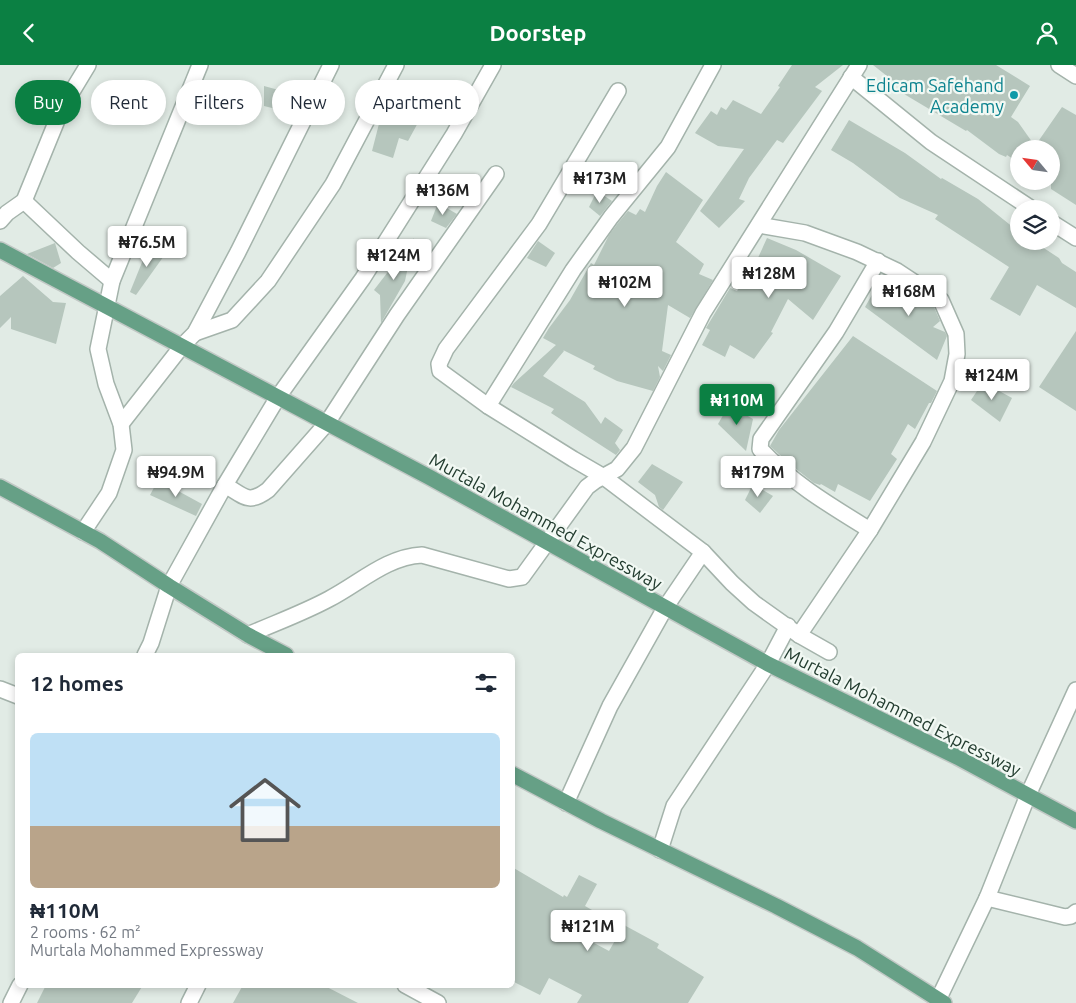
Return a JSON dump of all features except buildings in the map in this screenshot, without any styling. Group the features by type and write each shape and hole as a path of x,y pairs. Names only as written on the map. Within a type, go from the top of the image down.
{"main road":[{"name":"Murtala Mohammed Expressway","path":"0,250 327,423 768,664 956,757 1076,821"},
{"path":"0,487 84,532 248,635 282,653"},
{"path":"515,776 660,850 776,906 857,949 941,1001"}],"street":[{"path":"0,221 7,213 24,201 62,108 88,65"},
{"path":"84,532 109,493 124,450 121,424 106,384 98,349 112,281 200,65"},
{"path":"121,424 182,346 195,333 238,252 331,65"},
{"path":"195,333 232,320 268,281 333,184 396,65"},
{"path":"146,653 151,643 168,586 225,485 278,397 363,278 454,134 493,65"},
{"path":"488,406 573,270 611,217 668,147 713,65"},
{"path":"1060,65 1076,76"},
{"path":"248,635 329,599 392,561 408,555 422,555 509,579 522,577 587,487 617,469 634,448 703,313 855,71 931,142 1018,200"},
{"path":"618,91 539,224 446,349 439,364 440,371 488,406 604,477 703,552 754,603 794,631 829,652"},
{"path":"225,485 249,499 256,498 268,490 327,423 397,315 496,173"},
{"path":"24,201 112,281"},
{"path":"660,850 674,806 768,664 870,530 923,442 952,381 957,354 956,334 941,300 898,271 857,252 804,233 759,225"},
{"path":"1060,227 1076,238"},
{"path":"870,530 814,496 768,458 760,449 761,439 836,332 878,261"},
{"path":"566,803 610,706 664,607 703,552"},
{"path":"0,689 15,695"},
{"path":"941,1001 987,898 1028,795 1076,690"},
{"path":"987,898 1065,917 1071,916 1076,911"},
{"path":"11,1003 18,988"},
{"path":"189,1003 196,988"},
{"path":"410,988 438,1003"}],"place":[{"name":"Edicam Safehand Academy","path":"1014,95"}]}
